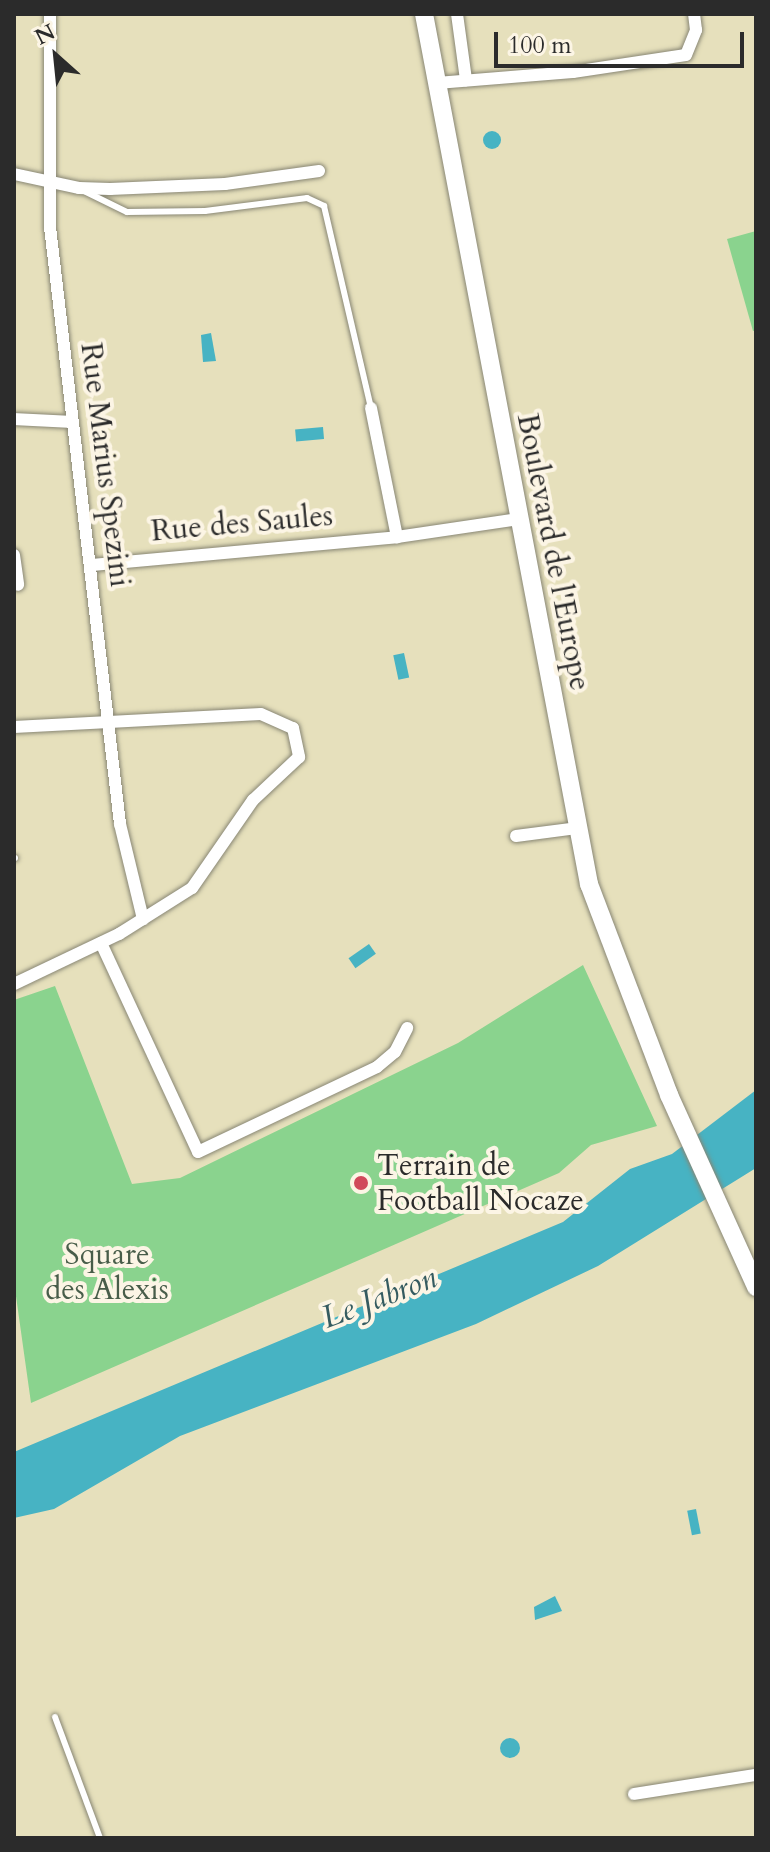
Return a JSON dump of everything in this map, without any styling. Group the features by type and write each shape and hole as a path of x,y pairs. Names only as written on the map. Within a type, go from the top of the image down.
{"main road":[{"name":"Boulevard de l'Europe","path":"424,14 589,884 667,1090 756,1287"}],"street":[{"name":"Rue Marius Spezini","path":"50,14 50,227 120,824 143,919"},
{"path":"457,14 466,80"},
{"path":"437,83 573,72 686,55 696,30 694,14"},
{"path":"14,174 79,188 225,184 319,171"},
{"path":"371,408 397,537"},
{"path":"14,419 72,422"},
{"name":"Rue des Saules","path":"92,565 397,537 519,519"},
{"path":"14,555 18,585"},
{"path":"14,727 261,714 293,728 299,757 253,800 192,888 101,943 14,984"},
{"path":"516,836 578,828"},
{"path":"101,943 198,1152 377,1067 395,1052 407,1028"},
{"path":"634,1794 756,1775"}],"lane":[{"path":"79,188 127,212 205,211 307,198 324,206 371,408"},
{"path":"55,1717 100,1838"}],"green space":[{"path":"756,231 756,330 753,331 727,239"},
{"name":"Square des Alexis","path":"583,965 657,1126 591,1145 559,1173 31,1403 14,1282 14,1000 55,986 132,1184 180,1178 458,1043"}],"water":[{"path":"492,131 501,140 492,149 483,140"},
{"path":"211,333 216,361 203,362 201,335"},
{"path":"323,427 324,439 296,441 295,429"},
{"path":"404,653 409,677 398,680 393,655"},
{"path":"369,944 376,954 355,968 349,958"},
{"path":"756,1090 756,1168 598,1266 476,1324 180,1436 54,1509 14,1518 14,1452 563,1222 630,1169 672,1154"},
{"path":"696,1509 701,1534 692,1535 687,1511"},
{"path":"555,1596 562,1611 535,1620 534,1607"},
{"path":"510,1738 517,1741 520,1748 517,1755 510,1758 503,1755 500,1748 503,1741"}],"place":[{"name":"Terrain de Football Nocaze","path":"361,1183"}],"water label":[{"name":"Le Jabron","path":"379,1298"}]}
